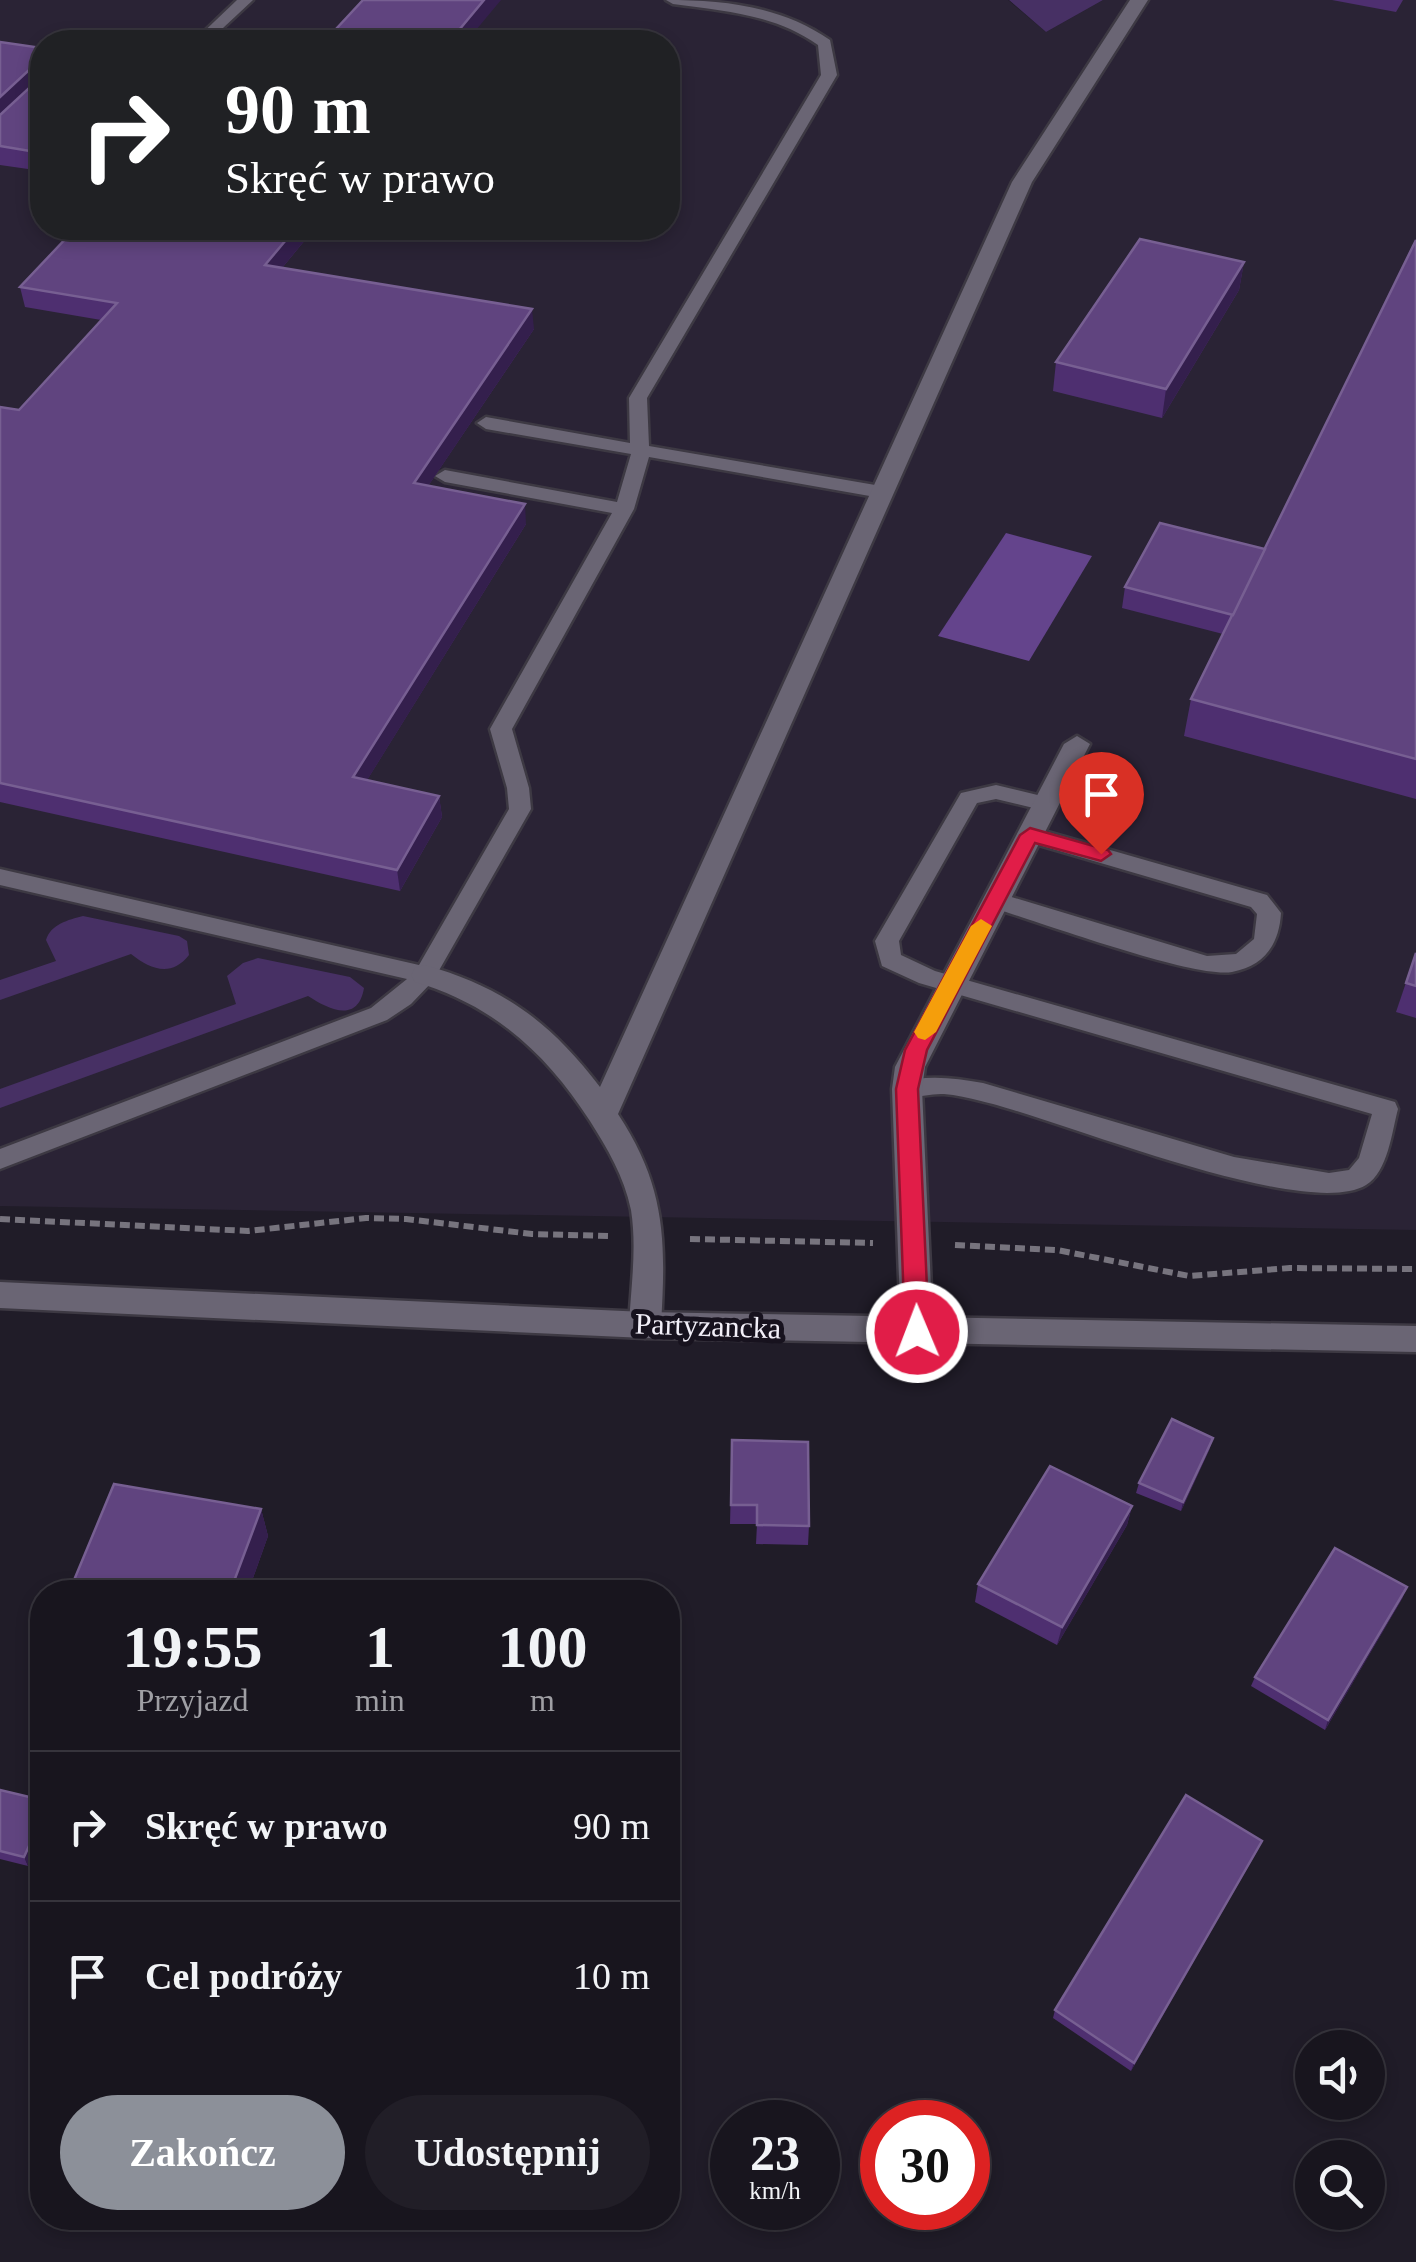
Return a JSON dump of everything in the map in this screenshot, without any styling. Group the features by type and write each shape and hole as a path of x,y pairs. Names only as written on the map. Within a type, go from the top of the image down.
{"street":[{"path":"602,1116 1022,182 1139,0"},
{"path":"917,1332 907,1089 916,1050 1077,744"},
{"path":"425,975 488,998 518,1018 576,1080 602,1116 639,1183 648,1238 645,1325"},
{"name":"Partyzancka","path":"0,1296 645,1325 1416,1339"}],"lane":[{"path":"213,30 246,0"},
{"path":"0,1159 379,1014 425,975 520,809 518,780 503,751 500,729 624,509 637,477 640,450 634,422 638,398 828,74 825,43 810,30 762,14 673,0"},
{"path":"486,423 881,492"},
{"path":"445,476 624,509"},
{"path":"907,1089 942,1085 983,1092 1274,1179 1337,1182 1356,1179 1366,1168 1386,1110 903,970 890,960 888,942 969,798 979,792 998,792 1046,804"},
{"path":"995,900 1207,964 1229,966 1252,959 1265,944 1269,914 1259,901 1030,835"},
{"path":"0,877 425,975"}],"path":[{"path":"0,1219 248,1231 366,1218 406,1219 532,1234 1057,1250 1189,1276 1290,1268 1416,1269"}],"shaded area":[{"path":"0,0 1008,0 1046,32 1103,0 1416,0 1416,1230 0,1206"},
{"path":"1009,0 1103,0 1046,32"},
{"path":"1006,533 1092,556 1029,661 938,636"},
{"path":"83,916 179,936 187,941 189,955 175,967 160,969 131,954 0,1000 0,980 56,961 46,940 48,935 61,924"},
{"path":"258,958 350,977 364,988 361,999 349,1010 341,1010 308,996 0,1108 0,1089 236,1004 227,976 243,963"}],"building":[{"path":"363,0 484,0 459,30 335,30"},
{"path":"0,42 30,46 30,69 0,97"},
{"path":"30,87 30,151 0,146 0,115"},
{"path":"1140,239 1244,262 1166,389 1056,362"},
{"path":"64,240 286,240 265,265 532,309 414,483 525,504 353,777 439,796 397,870 0,783 0,407 19,410 117,303 20,287"},
{"path":"1416,240 1416,759 1191,699"},
{"path":"1160,523 1265,549 1233,615 1125,587"},
{"path":"1416,953 1416,986 1406,983"},
{"path":"1172,1419 1213,1438 1183,1502 1139,1483"},
{"path":"732,1440 808,1442 809,1526 757,1525 757,1505 731,1505"},
{"path":"1050,1466 1132,1506 1062,1627 978,1584"},
{"path":"114,1484 261,1509 234,1580 74,1580"},
{"path":"1335,1548 1407,1587 1328,1720 1255,1677"},
{"path":"0,1790 30,1797 30,1844 24,1857 0,1851"},
{"path":"1186,1795 1262,1841 1134,2063 1055,2010"}],"slow traffic":[{"path":"925,1032 981,926"}],"route":[{"path":"917,1332 907,1089 916,1050 1030,835 1101,854"}]}
